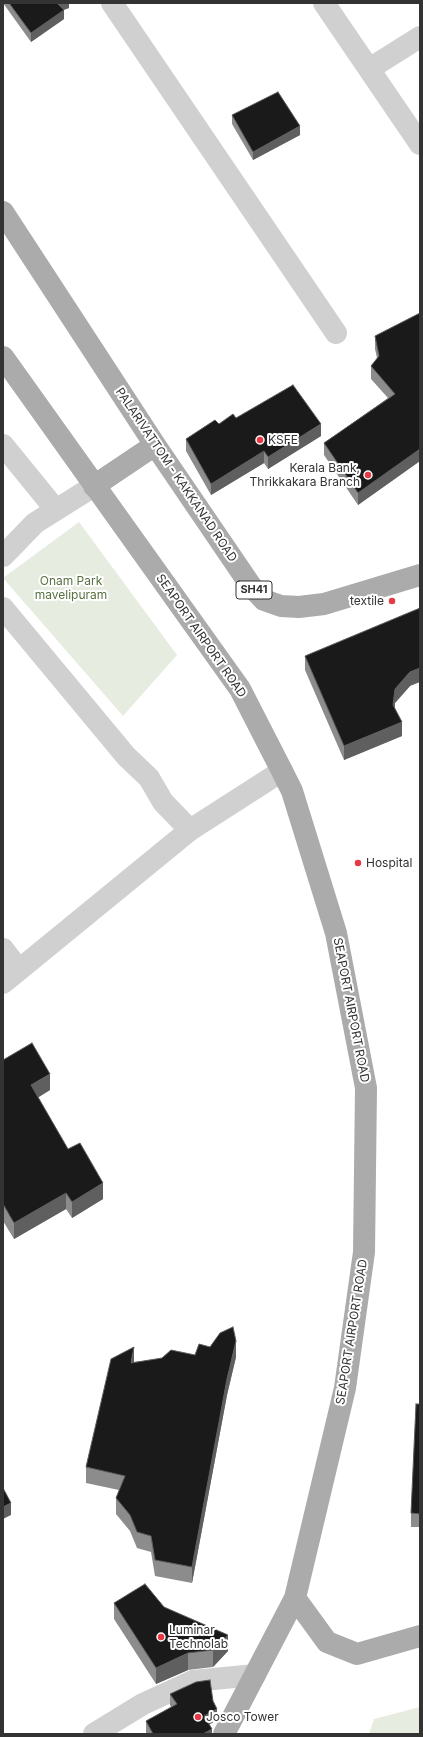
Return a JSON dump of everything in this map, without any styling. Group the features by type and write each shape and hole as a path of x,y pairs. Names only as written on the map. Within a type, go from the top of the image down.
{"main road":[{"name":"PALARIVATTOM - KAKKANAD ROAD","path":"3,212 155,445 251,586 264,600 281,606 299,607 324,604 420,575"},
{"name":"SEAPORT AIRPORT ROAD","path":"3,357 240,689 292,791 300,821 336,933 366,1088 364,1252 346,1381 295,1598 224,1734"},
{"path":"94,486 155,445"},
{"path":"295,1598 327,1642 357,1654 420,1636"}],"street":[{"path":"112,3 336,333"},
{"path":"324,3 420,144"},
{"path":"369,68 420,37"},
{"path":"3,445 56,510"},
{"path":"3,556 35,523 94,486"},
{"path":"3,608 126,756 149,778 163,802 190,830"},
{"path":"3,983 190,830 282,771"},
{"path":"3,949 20,970"},
{"path":"94,1734 143,1704 193,1681 255,1675"}],"green space":[{"name":"Onam Park mavelipuram","path":"79,522 177,655 123,716 3,578"},
{"path":"420,1707 420,1734 369,1734 374,1719"}],"building":[{"path":"9,3 57,3 64,10 31,33"},
{"path":"278,92 300,126 253,152 232,115"},
{"path":"420,313 420,449 358,493 324,443 395,394 371,366 379,356 375,336"},
{"path":"293,385 321,424 268,457 264,451 211,484 186,439 215,420 219,424 233,414 236,418"},
{"path":"420,608 420,668 410,672 395,689 393,705 402,722 344,746 305,656"},
{"path":"32,1043 50,1074 31,1085 68,1149 80,1143 103,1183 72,1202 66,1193 14,1223 3,1204 3,1060"},
{"path":"233,1327 236,1341 227,1379 192,1567 155,1560 151,1536 137,1532 130,1515 116,1498 125,1476 86,1467 111,1359 134,1347 131,1363 162,1358 171,1350 195,1355 199,1344 210,1347 220,1333"},
{"path":"416,1404 420,1404 420,1514 411,1513"},
{"path":"3,1488 11,1503 3,1507"},
{"path":"145,1584 164,1607 228,1635 213,1650 188,1653 156,1668 114,1603"},
{"path":"210,1680 213,1701 217,1709 204,1716 212,1729 203,1734 153,1734 146,1721 177,1704 170,1694 196,1682"}],"place":[{"name":"KSFE","path":"260,440"},
{"name":"Kerala Bank, Thrikkakara Branch","path":"368,475"},
{"name":"textile","path":"392,601"},
{"name":"Hospital","path":"358,863"},
{"name":"Luminar Technolab","path":"161,1637"},
{"name":"Josco Tower","path":"198,1717"}]}
